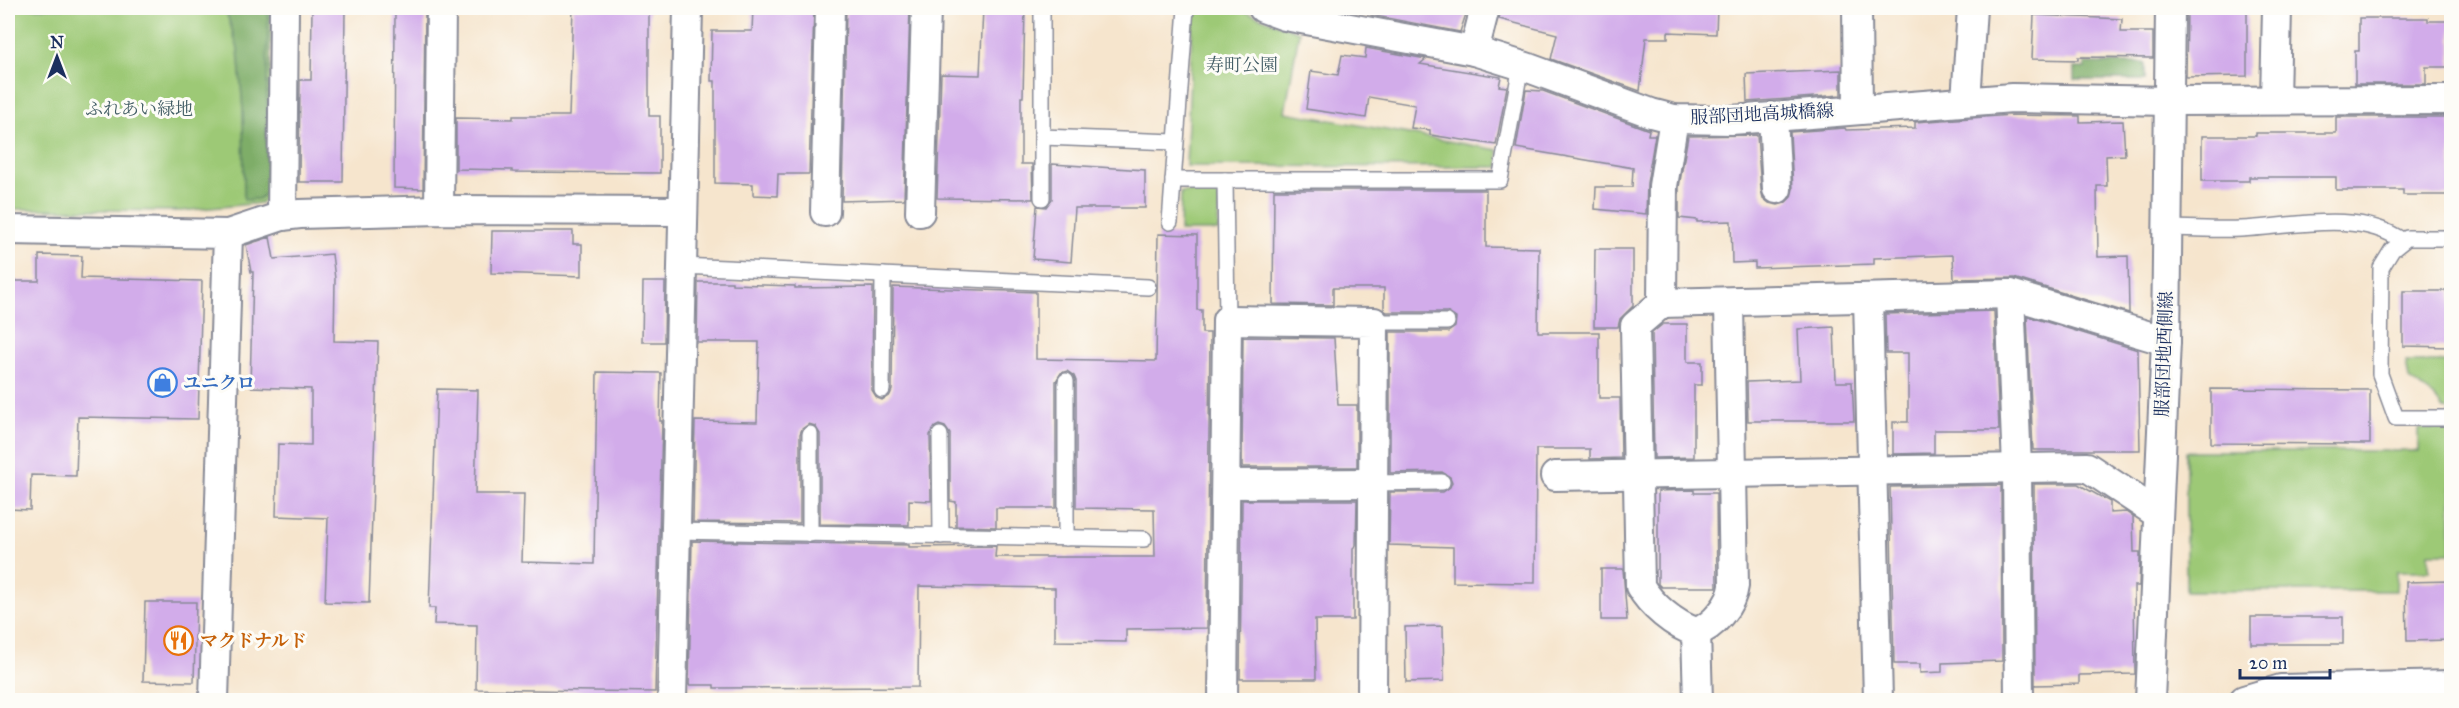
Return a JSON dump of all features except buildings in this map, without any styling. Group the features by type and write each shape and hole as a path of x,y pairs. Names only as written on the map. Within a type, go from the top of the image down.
{"street":[{"path":"282,216 284,8"},
{"path":"439,210 441,8"},
{"path":"672,700 688,8"},
{"path":"825,212 830,8"},
{"path":"920,212 926,8"},
{"path":"1474,51 1485,8"},
{"path":"1857,8 1858,109"},
{"path":"1965,101 1972,8"},
{"name":"服部団地西側線","path":"2150,700 2166,341 2170,8"},
{"path":"2275,100 2277,8"},
{"name":"服部団地高城橋線","path":"1278,10 1355,18 1521,65 1651,113 1674,118 1731,120 2012,98 2169,101 2451,100"},
{"path":"1773,117 1777,189"},
{"path":"1662,303 1663,186 1674,118"},
{"path":"8,231 228,234 282,216 439,210 682,211"},
{"path":"214,700 228,234"},
{"path":"1729,302 1733,594 1714,620 1696,632 1673,621 1646,595 1640,586 1635,326 1662,303 2010,294 2166,341"},
{"path":"2010,294 2017,468 2019,700"},
{"path":"1868,299 1878,700"},
{"path":"1223,700 1227,320 1374,322 1372,700"},
{"path":"1555,476 2087,467 2158,514"},
{"path":"1226,484 1372,483"},
{"path":"1696,632 1698,700"},
{"path":"2244,700 2280,689 2451,685"}],"lane":[{"path":"1042,8 1042,198"},
{"path":"1170,222 1186,8"},
{"path":"1173,180 1500,180 1521,65"},
{"path":"1042,137 1175,142"},
{"path":"1224,180 1227,320"},
{"path":"2167,228 2243,229 2277,224 2359,224 2382,228 2403,241"},
{"path":"2451,238 2407,238 2392,250 2381,268 2380,374 2396,418 2451,418"},
{"path":"681,267 1148,287"},
{"path":"882,390 883,275"},
{"path":"1374,322 1447,322"},
{"path":"1066,381 1066,538"},
{"path":"810,434 810,534"},
{"path":"940,435 941,536"},
{"path":"1372,483 1442,482"},
{"path":"675,531 1144,539"}],"green space":[{"name":"ふれあい緑地","path":"8,8 271,8 269,196 261,203 181,211 8,209"},
{"path":"225,8 268,8 266,193 259,199 244,200 243,110 238,49"},
{"name":"寿町公園","path":"1193,8 1236,8 1299,32 1285,112 1498,150 1499,167 1186,166"},
{"path":"2085,63 2145,63 2145,80 2074,80 2074,68 2085,68"},
{"path":"1181,192 1214,192 1219,199 1218,231 1180,231"},
{"path":"2406,362 2451,362 2451,410 2442,409 2434,396 2409,379"},
{"path":"2418,429 2451,429 2451,553 2429,553 2429,571 2397,571 2396,591 2186,591 2186,451 2418,451"}],"place":[{"name":"ユニクロ","path":"162,383"},
{"name":"マクドナルド","path":"179,641"}]}
